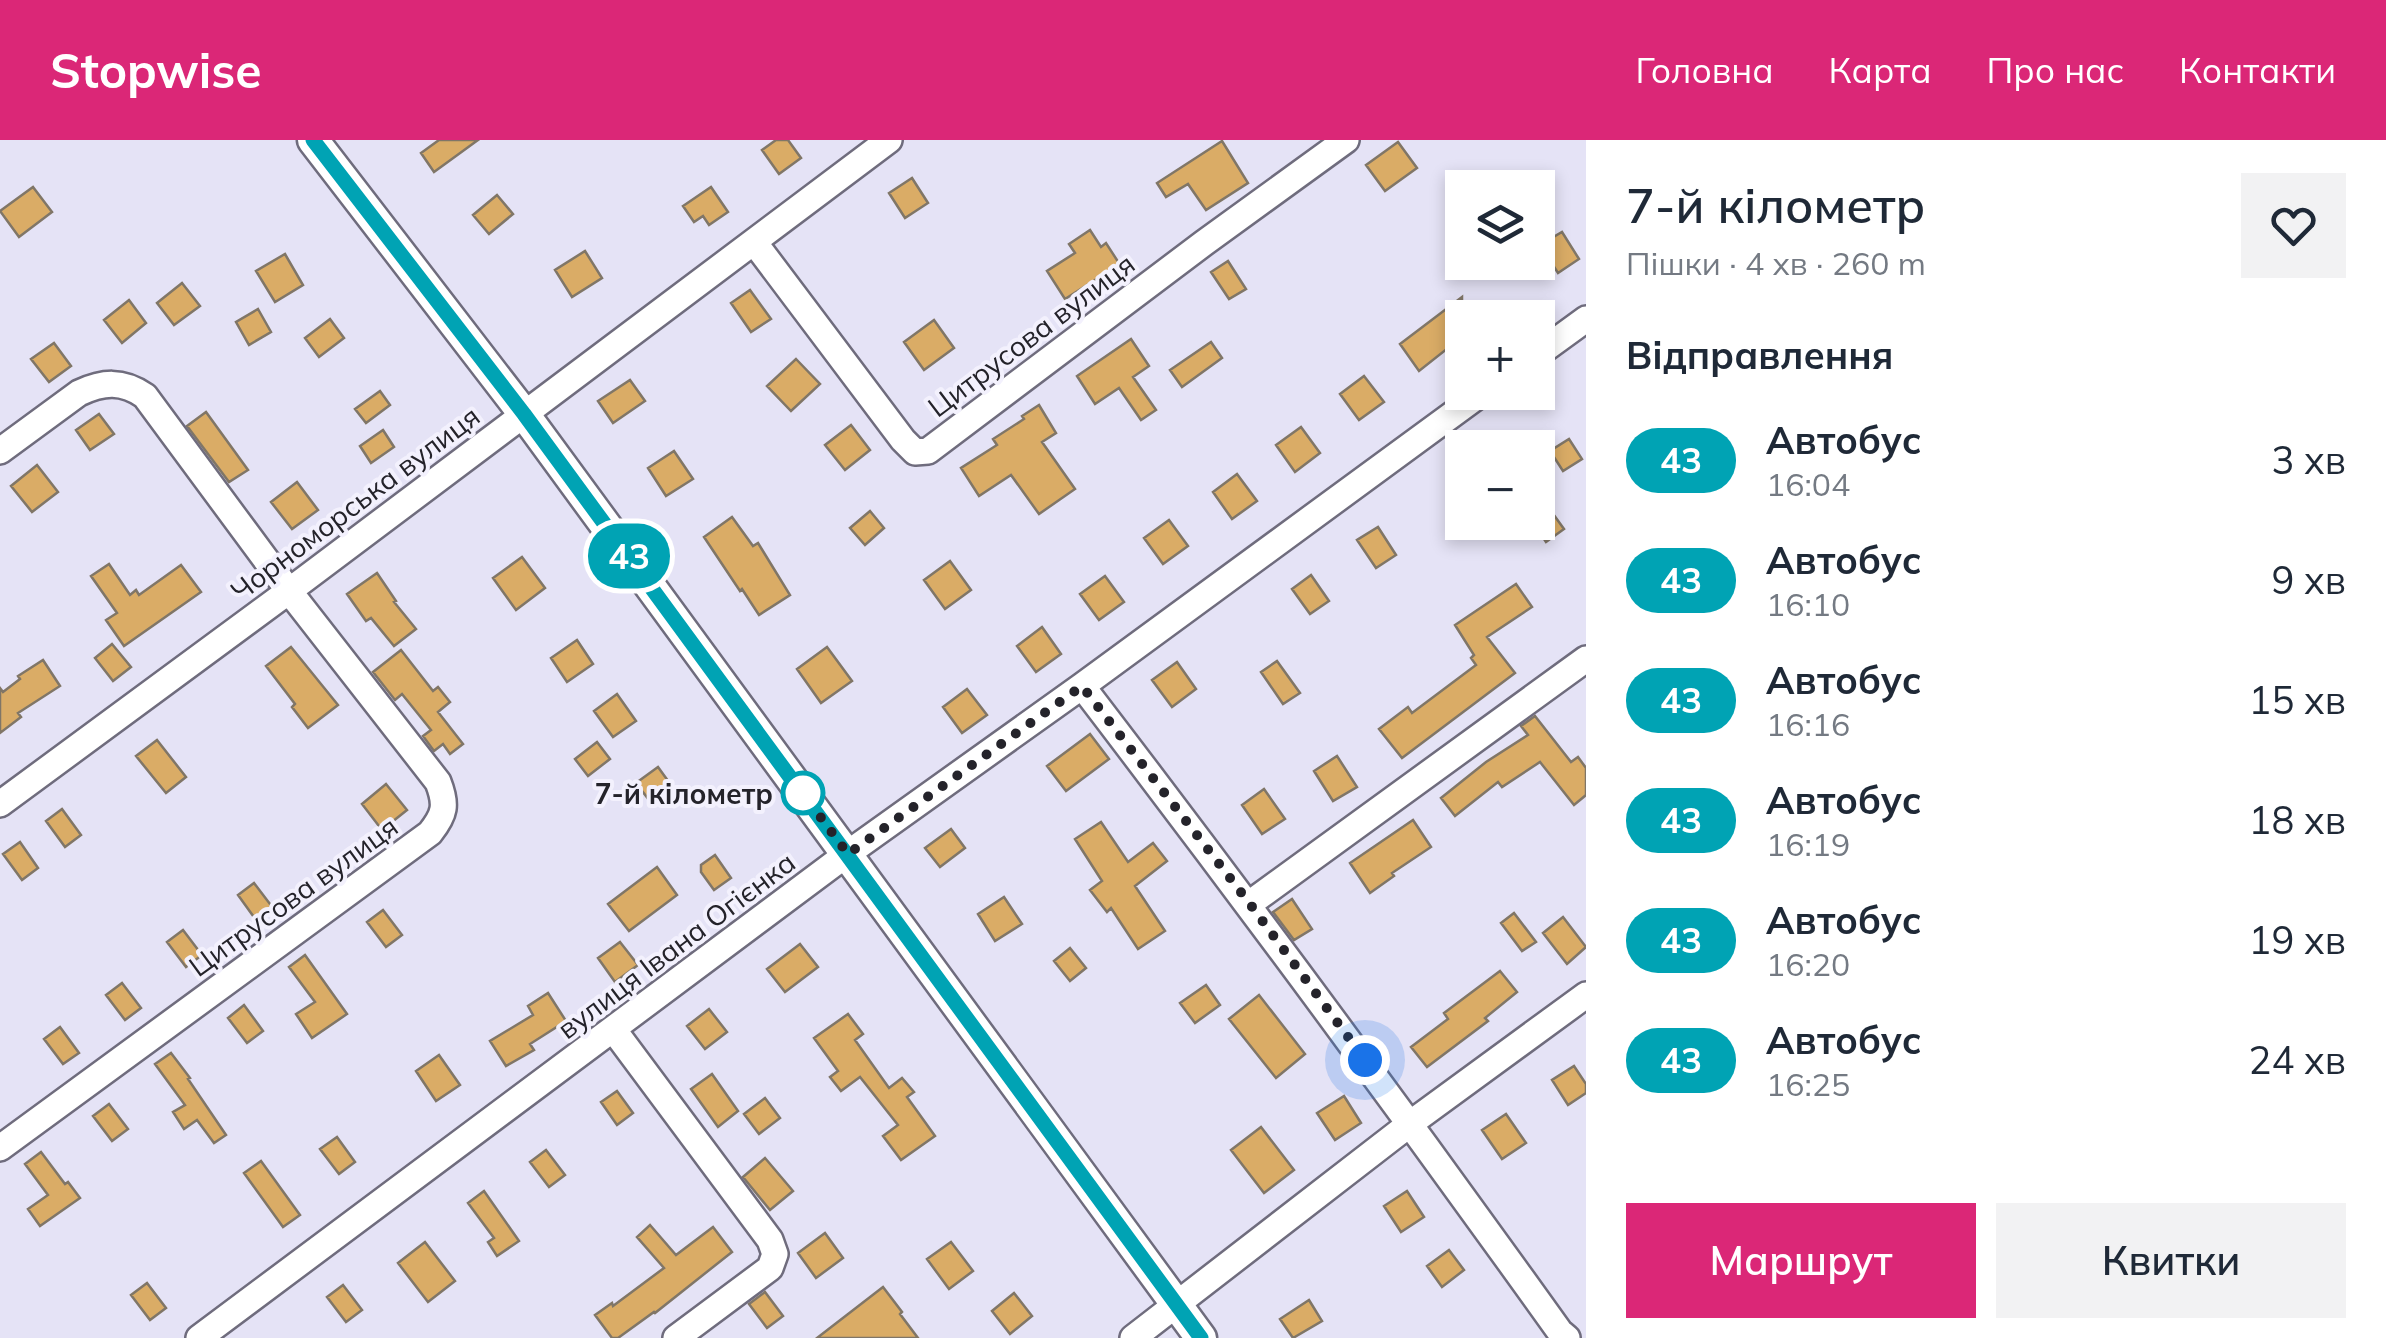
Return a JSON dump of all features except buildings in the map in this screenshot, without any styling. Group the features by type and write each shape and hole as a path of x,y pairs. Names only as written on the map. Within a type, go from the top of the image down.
{"street":[{"path":"313,140 524,414 1201,1338"},
{"name":"Чорноморська вулиця","path":"0,804 888,140"},
{"name":"Цитрусова вулиця","path":"754,242 902,440 915,452 928,451 1346,140"},
{"path":"1555,342 1586,319"},
{"path":"0,450 78,393 102,384 124,384 135,389 161,416 289,591"},
{"name":"вулиця Івана Огієнка","path":"199,1338 848,854 1458,410"},
{"name":"Цитрусова вулиця","path":"0,1148 430,832 440,820 444,806 438,782 289,591"},
{"path":"1250,904 1586,660"},
{"path":"1082,686 1250,904 1566,1338"},
{"path":"1134,1338 1411,1123 1586,994"},
{"path":"613,1029 770,1240 775,1254 770,1268 676,1338"}],"bus line":[{"name":"43","path":"313,140 524,414 1201,1338"}],"place":[{"name":"7-й кілометр","path":"803,793"}],"route":[{"path":"803,793 848,854 1082,686 1365,1060"}]}
